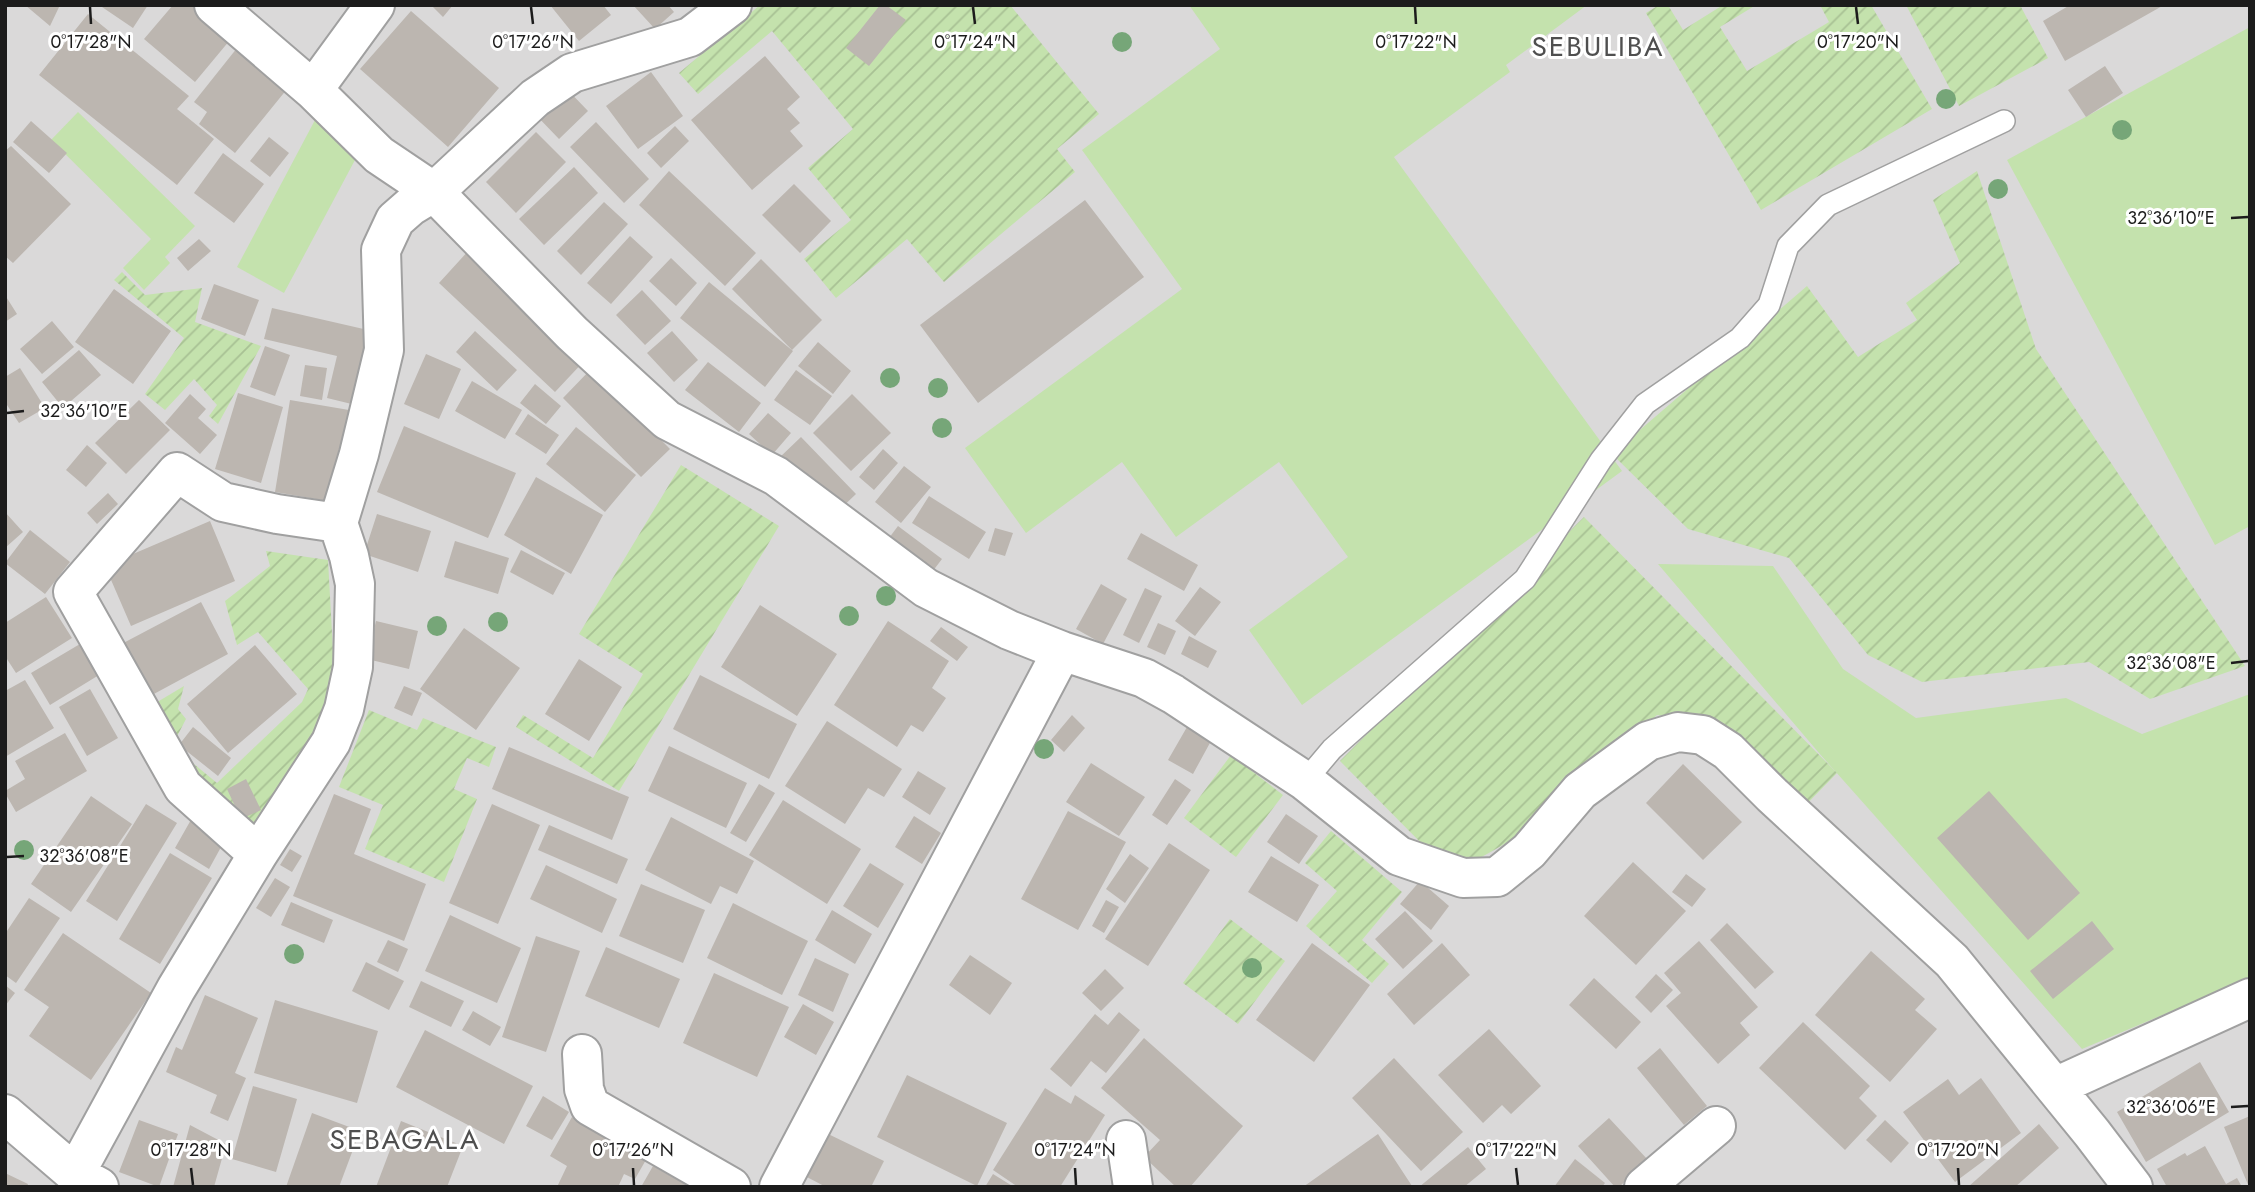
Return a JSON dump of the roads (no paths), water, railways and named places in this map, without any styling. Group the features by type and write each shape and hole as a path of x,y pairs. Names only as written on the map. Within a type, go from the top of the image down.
{"street":[{"path":"214,5 313,89 379,155 434,192 572,333 667,420 776,476 926,588 1009,630 1144,678 1173,694 1305,781 1399,856 1463,878 1497,877 1529,852 1580,791 1648,741 1678,732 1703,735 1728,751 1952,961 2133,1187"},
{"path":"313,89 375,5"},
{"path":"5,1114 87,1180 176,989 258,854 331,742 344,709 354,667 355,584 338,523 384,350 381,250 395,220 434,192 535,98 572,73 690,37 732,5"},
{"path":"258,854 183,787 73,592 177,472 223,502 276,514 338,523"},
{"path":"779,1187 1062,651"},
{"path":"2055,1087 2250,998"},
{"path":"582,1054 583,1089 590,1106 731,1187"},
{"path":"1644,1187 1716,1126"},
{"path":"1126,1140 1133,1187"}],"lane":[{"path":"1305,781 1332,749 1525,579 1601,460 1644,404 1740,338 1769,305 1788,246 1828,205 2004,121"}],"district":[{"name":"SEBULIBA","path":"1598,46"},
{"name":"SEBAGALA","path":"405,1139"}]}
